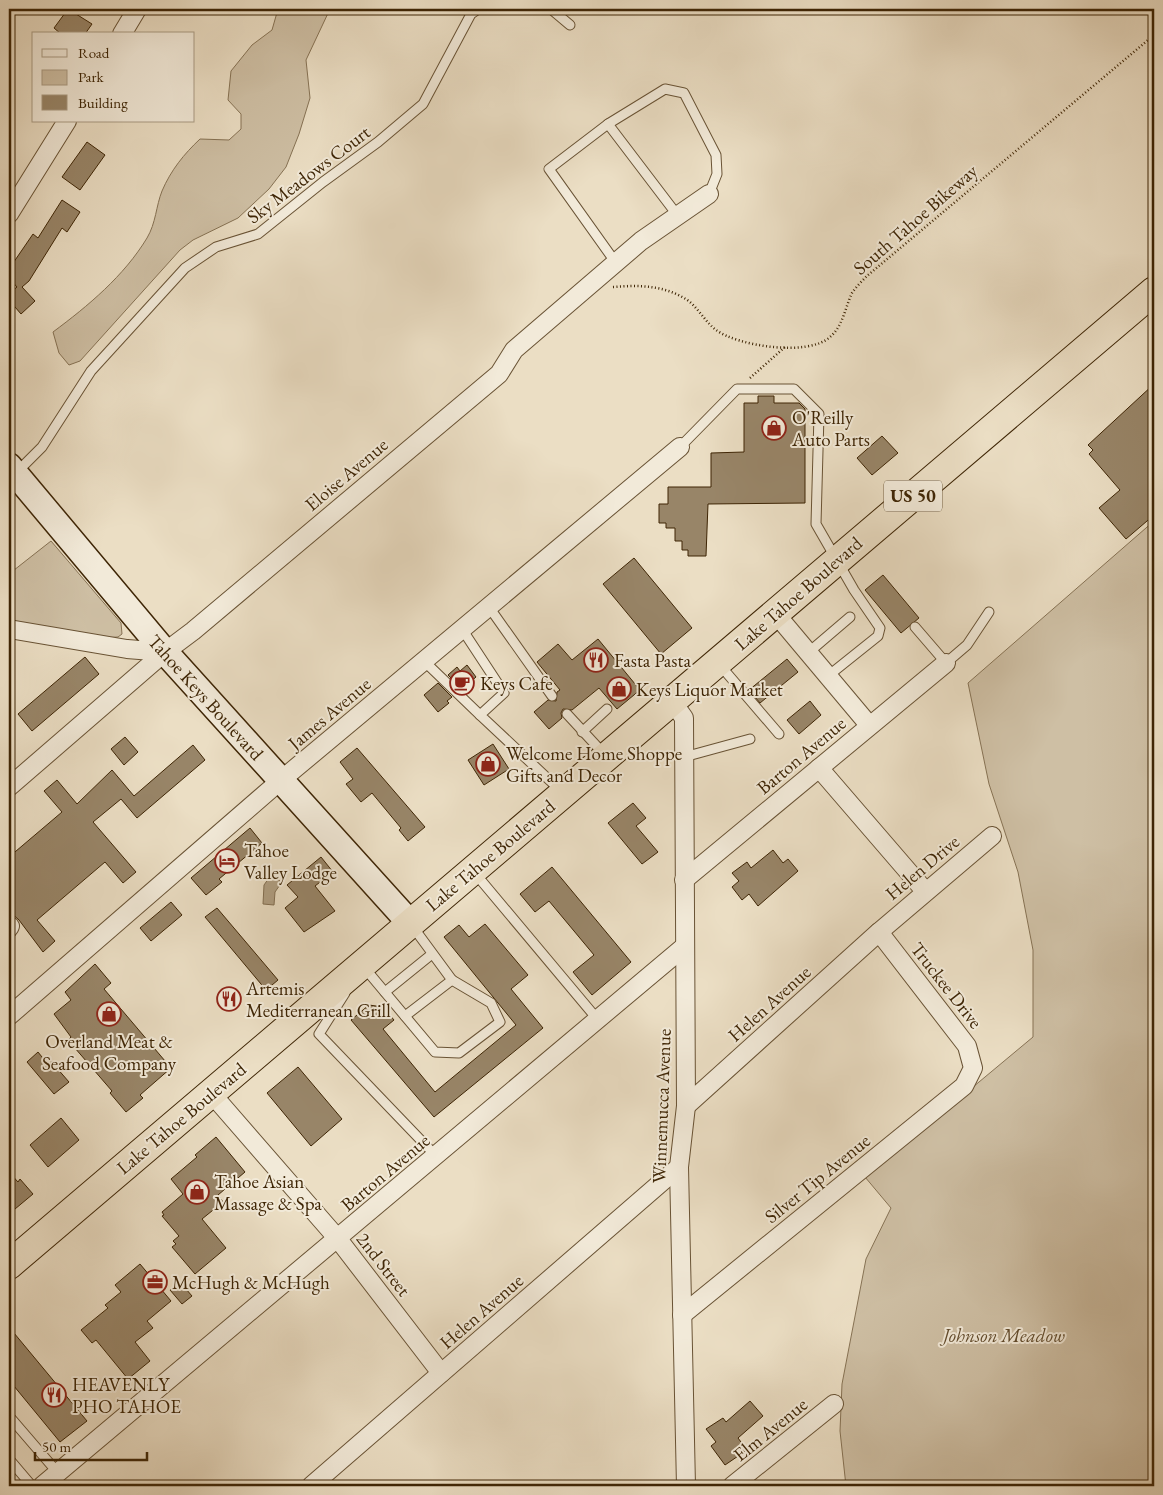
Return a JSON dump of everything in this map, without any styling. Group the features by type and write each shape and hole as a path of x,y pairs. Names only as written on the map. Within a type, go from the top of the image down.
{"highway":[{"name":"Lake Tahoe Boulevard","path":"9,1265 1154,291"}],"street":[{"path":"123,32 137,9"},
{"path":"9,214 66,122"},
{"name":"Eloise Avenue","path":"9,787 165,652 194,631 499,374 514,350 616,262 641,241 709,194"},
{"name":"James Avenue","path":"9,1016 280,780 680,447"},
{"name":"Tahoe Keys Boulevard","path":"12,470 165,652 410,923"},
{"path":"775,613 869,725"},
{"path":"9,629 127,650 165,652"},
{"name":"Barton Avenue","path":"684,880 946,663"},
{"name":"Winnemucca Avenue","path":"672,701 684,718 686,1106 680,1167 686,1486"},
{"path":"819,768 925,892"},
{"name":"Helen Drive","path":"879,932 992,836"},
{"name":"Truckee Drive","path":"879,932 967,1046 972,1068"},
{"name":"Helen Avenue","path":"686,1106 879,932"},
{"name":"Barton Avenue","path":"42,1486 338,1240 685,946"},
{"name":"Silver Tip Avenue","path":"682,1315 964,1086 972,1068"},
{"name":"2nd Street","path":"210,1093 338,1240 441,1373"},
{"name":"Helen Avenue","path":"311,1486 680,1167"},
{"name":"Elm Avenue","path":"732,1486 834,1404"}],"lane":[{"name":"Sky Meadows Court","path":"12,470 42,447 91,371 185,268 216,247 258,234 288,212 323,182 378,142 423,104 471,14 478,9"},
{"path":"551,9 570,25"},
{"path":"616,262 549,169 608,124 665,89 684,93 716,155 717,174 709,194"},
{"path":"608,124 678,216"},
{"path":"680,447 737,389 794,389 819,414 816,524 854,590 880,628 878,636 828,676"},
{"path":"489,607 552,696"},
{"path":"915,627 946,663 967,645 989,612"},
{"path":"809,652 850,617"},
{"path":"462,629 504,693 480,715"},
{"path":"424,661 563,793"},
{"path":"717,662 779,734"},
{"path":"582,732 607,709"},
{"path":"567,714 606,756"},
{"path":"684,757 750,739"},
{"path":"472,870 598,1020"},
{"path":"410,923 452,980 491,1003 500,1022 459,1053 435,1052 362,964 319,1034 436,1156"},
{"path":"386,992 432,954"},
{"path":"405,1016 452,980"},
{"path":"9,1416 58,1473"},
{"path":"9,1459 32,1486"}],"path":[{"name":"South Tahoe Bikeway","path":"608,288 651,286 673,293 685,298 714,329 727,338 746,344 785,347 817,344 829,338 839,326 853,291 867,276 1154,35"},
{"path":"737,389 785,347"}],"green space":[{"path":"278,9 330,9 306,60 310,98 286,167 269,189 238,218 193,240 180,250 80,361 69,365 59,353 53,332 105,290 138,252 150,232 166,183 178,163 189,150 200,139 229,140 241,129 241,114 228,100 231,71 252,45 272,30"},
{"name":"Johnson Meadow","path":"1154,521 1154,1486 846,1486 840,1431 842,1384 866,1259 891,1208 865,1177 1033,1037 1033,950 1018,872 989,784 968,683"},
{"path":"51,541 121,623 122,634 118,637 103,638 9,621 9,574"}],"shaded area":[{"path":"271,875 282,882 275,892 274,905 263,904 264,885"}],"building":[{"path":"68,9 92,24 86,32 59,32 54,28"},
{"path":"87,142 105,155 80,190 62,177"},
{"path":"62,200 80,212 67,232 62,228 29,281 22,287 35,301 21,314 9,300 9,294 17,287 9,278 9,269 33,234 38,238"},
{"path":"1154,384 1154,515 1126,539 1099,508 1120,490 1089,454 1093,450 1088,445"},
{"name":"O'Reilly Auto Parts","path":"758,396 774,396 774,403 799,403 805,409 805,503 708,504 706,556 688,556 688,550 682,550 682,541 675,541 675,528 666,528 666,523 659,523 659,504 668,504 668,487 711,487 711,453 744,452 744,403 758,403"},
{"path":"882,436 898,453 872,475 857,458"},
{"path":"634,558 692,628 661,654 603,584"},
{"path":"883,575 919,618 901,633 865,590"},
{"path":"598,639 640,690 617,709 599,688 572,710 563,709 561,713 562,718 549,729 534,712 548,700 556,701 557,692 560,690 537,662 558,644 572,660"},
{"path":"85,657 99,674 32,731 18,714"},
{"path":"787,659 798,672 760,703 749,690"},
{"name":"Keys Cafe","path":"467,665 476,677 462,689 448,675 457,667 460,671"},
{"path":"438,683 452,697 447,701 449,703 438,712 424,695"},
{"path":"810,701 821,715 799,734 787,720"},
{"path":"125,737 138,752 124,765 111,749"},
{"name":"Welcome Home Shoppe Gifts and Decor","path":"493,744 509,769 484,785 468,760"},
{"path":"193,745 205,760 137,818 121,799 93,822 136,872 123,883 105,862 37,920 55,941 43,952 19,920 9,911 9,857 62,812 44,791 57,780 77,804 112,770 134,796"},
{"path":"357,748 425,827 408,841 399,830 401,828 372,793 361,802 346,784 353,779 340,762"},
{"path":"633,803 646,818 636,826 658,852 642,864 608,823"},
{"name":"Tahoe Valley Lodge","path":"250,828 262,843 219,879 222,882 206,895 191,878"},
{"path":"773,850 783,863 788,859 798,871 758,906 749,894 742,900 732,887 739,881 732,873 747,862 751,868"},
{"name":"Tahoe Valley Lodge","path":"321,857 333,872 315,886 335,911 304,932 285,908 298,897 287,885"},
{"path":"552,867 631,962 592,995 573,972 594,955 549,901 535,912 520,894"},
{"path":"171,902 182,915 151,941 140,928"},
{"path":"217,908 278,980 266,990 205,917"},
{"path":"485,924 528,975 511,989 543,1028 434,1117 351,1020 369,1005 383,1007 394,1020 383,1029 435,1092 516,1025 444,937 459,925 469,937"},
{"path":"95,964 111,983 104,989 171,1068 140,1095 143,1098 126,1112 110,1093 112,1091 68,1040 71,1037 54,1014 71,1000 65,992"},
{"path":"38,1052 46,1062 49,1059 69,1082 54,1094 27,1062"},
{"path":"298,1067 342,1119 311,1146 267,1093"},
{"path":"61,1118 79,1140 48,1167 30,1145"},
{"path":"216,1137 245,1172 218,1195 223,1202 202,1219 226,1248 195,1274 172,1247 176,1244 173,1241 179,1236 162,1216 164,1215 162,1212 183,1194 171,1179 197,1157 195,1155"},
{"path":"9,1172 18,1182 20,1179 33,1194 9,1214"},
{"path":"140,1264 171,1301 147,1321 153,1328 135,1342 150,1361 128,1379 96,1340 92,1343 81,1330 108,1308 105,1305 121,1292 115,1285"},
{"path":"180,1282 192,1296 182,1304 170,1290"},
{"path":"9,1327 87,1421 60,1442 9,1380"},
{"path":"750,1401 763,1416 738,1438 747,1450 725,1465 711,1446 716,1442 706,1429 723,1418 726,1422"}],"place":[{"name":"O'Reilly Auto Parts","path":"774,428"},
{"name":"Fasta Pasta","path":"596,660"},
{"name":"Keys Cafe","path":"462,683"},
{"name":"Keys Liquor Market","path":"619,689"},
{"name":"Welcome Home Shoppe Gifts and Decor","path":"488,764"},
{"name":"Tahoe Valley Lodge","path":"227,861"},
{"name":"Artemis Mediterranean Grill","path":"229,999"},
{"name":"Overland Meat & Seafood Company","path":"109,1014"},
{"name":"Tahoe Asian Massage & Spa","path":"197,1192"},
{"name":"McHugh & McHugh","path":"155,1282"},
{"name":"HEAVENLY PHO TAHOE","path":"54,1395"}]}
